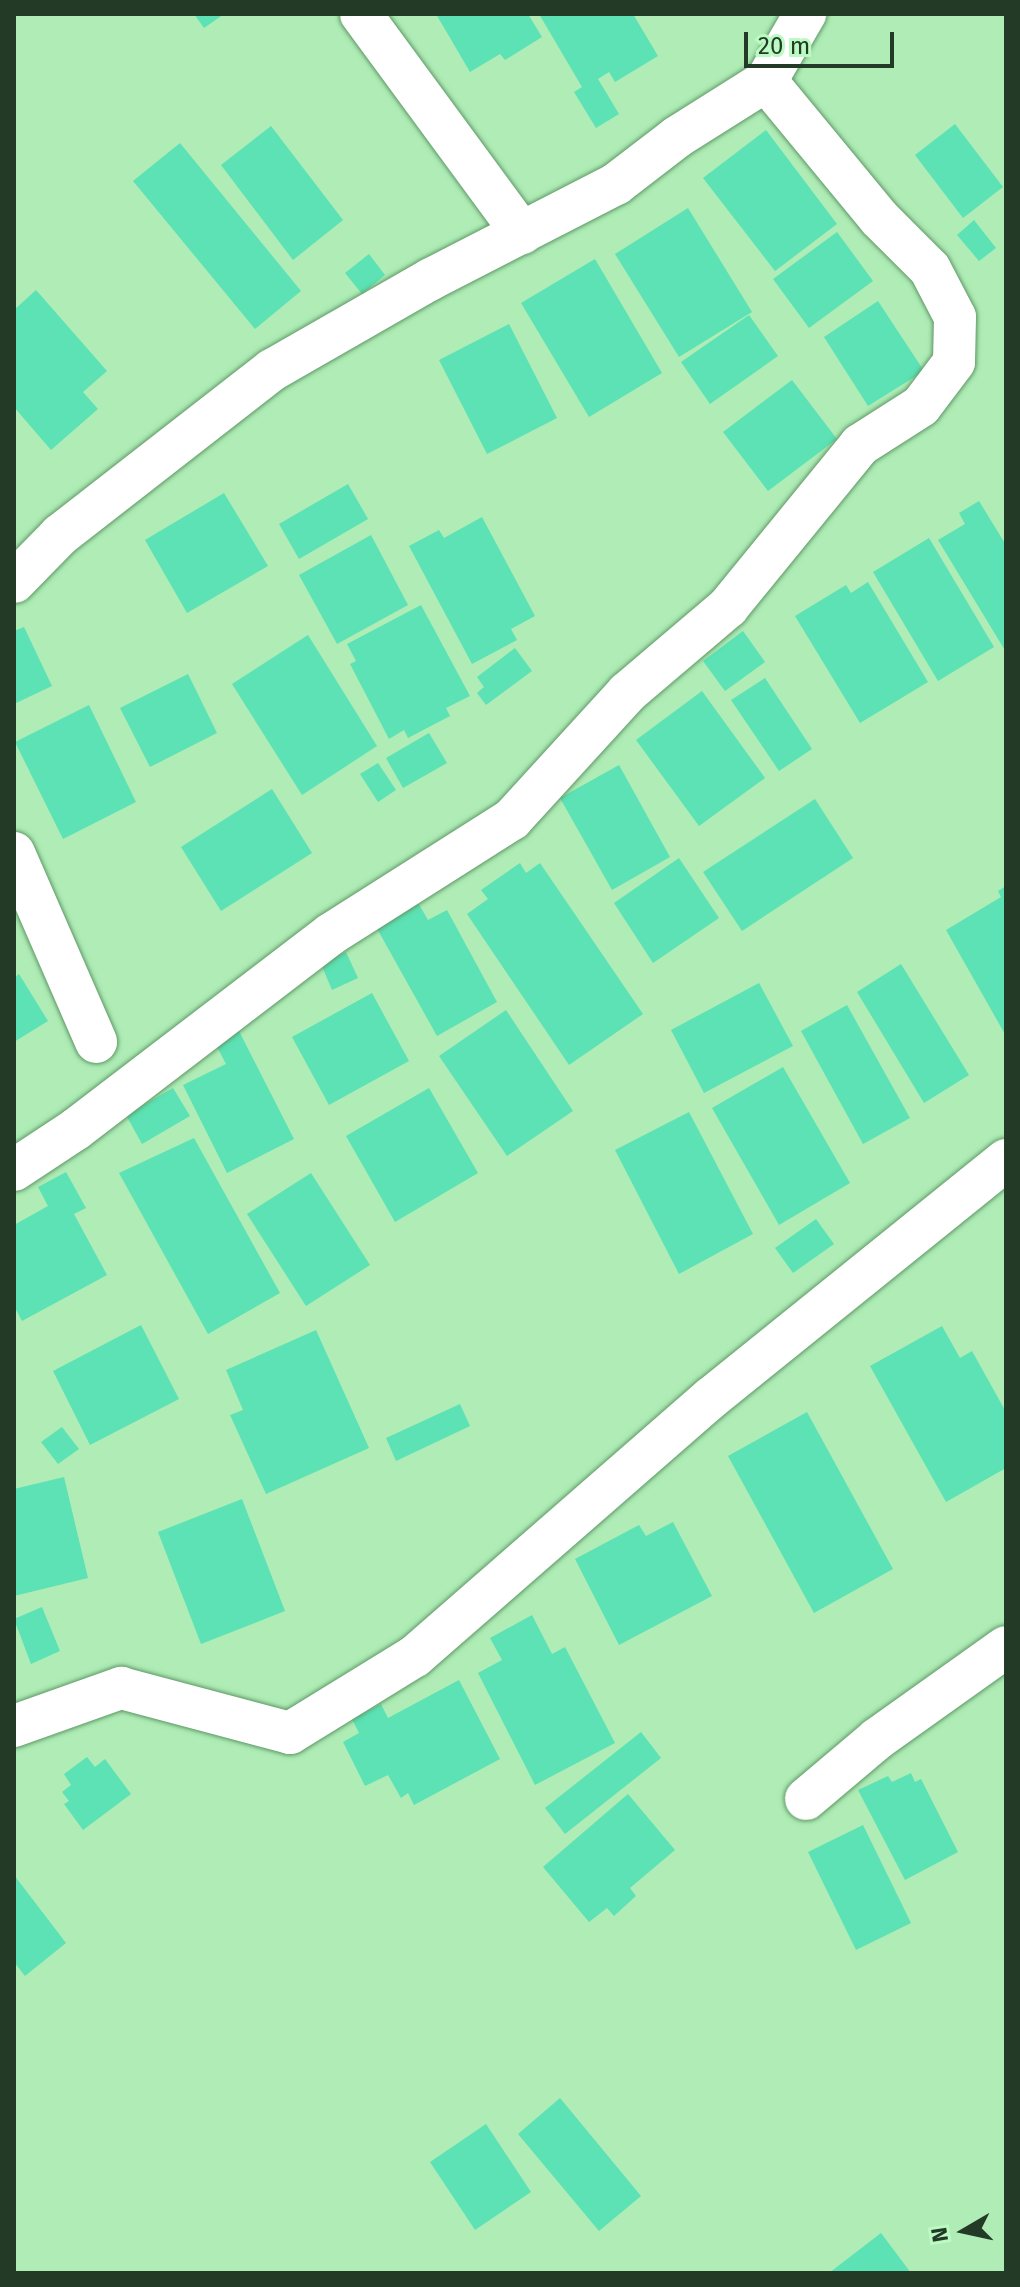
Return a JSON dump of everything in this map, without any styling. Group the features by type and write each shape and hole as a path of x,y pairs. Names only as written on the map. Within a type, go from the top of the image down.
{"street":[{"path":"361,14 522,233"},
{"path":"18,568 272,370 616,184 677,137 766,81 805,14"},
{"path":"14,1170 76,1129 331,934 512,819 627,693 728,607 860,445 921,406 954,362 955,317 930,269 879,218 766,81"},
{"path":"14,853 96,1042"},
{"path":"14,1726 121,1688 290,1733 415,1656 711,1398 1006,1160"},
{"path":"806,1799 877,1739 1006,1647"}],"building":[{"path":"194,14 224,14 204,28"},
{"path":"436,14 528,14 542,37 505,60 500,54 470,72"},
{"path":"539,14 633,14 658,56 615,82 609,72 598,79 619,114 596,128 574,92 582,87"},
{"path":"955,124 1003,187 963,218 915,155"},
{"path":"271,126 343,220 293,260 221,165"},
{"path":"766,130 837,224 775,271 703,178"},
{"path":"180,143 301,291 255,329 133,181"},
{"path":"688,208 752,312 679,357 615,254"},
{"path":"974,220 996,248 979,261 957,235"},
{"path":"837,232 873,281 809,328 773,279"},
{"path":"369,254 385,275 362,294 345,273"},
{"path":"595,259 662,373 589,417 521,303"},
{"path":"36,290 107,371 83,392 98,409 51,450 14,407 14,310"},
{"path":"878,301 924,371 868,406 824,337"},
{"path":"749,315 778,356 710,404 681,362"},
{"path":"509,324 557,418 487,454 439,360"},
{"path":"792,380 837,439 768,491 723,432"},
{"path":"348,484 368,519 299,559 279,524"},
{"path":"224,493 268,566 187,613 145,540"},
{"path":"979,501 1006,545 1006,652 938,540 965,524 959,513"},
{"path":"482,517 535,616 511,629 517,640 472,664 409,546 439,530 444,538"},
{"path":"371,535 408,605 337,644 299,575"},
{"path":"929,538 994,647 938,681 873,572"},
{"path":"868,582 928,682 860,723 795,616 846,585 851,593"},
{"path":"421,605 470,696 446,708 450,716 408,738 404,730 389,739 350,664 356,661 347,644"},
{"path":"24,627 52,686 14,704 14,631"},
{"path":"743,631 765,662 725,691 703,661"},
{"path":"308,635 377,746 302,795 232,684"},
{"path":"515,648 532,671 486,705 477,693 484,687 477,677"},
{"path":"188,674 217,733 150,767 120,708"},
{"path":"765,678 812,749 779,771 731,700"},
{"path":"702,691 765,778 699,826 636,740"},
{"path":"89,705 136,802 63,839 15,742"},
{"path":"429,733 447,763 403,788 386,758"},
{"path":"378,763 396,790 378,802 360,774"},
{"path":"619,765 670,857 612,890 560,798"},
{"path":"272,789 312,853 221,911 181,847"},
{"path":"815,799 853,858 742,931 703,872"},
{"path":"679,858 719,918 653,963 614,903"},
{"path":"520,863 526,873 540,863 643,1014 569,1065 467,914 488,899 481,890"},
{"path":"1006,886 1006,1036 946,930 1001,897 998,891"},
{"path":"417,901 428,920 447,910 497,1002 437,1036 375,925"},
{"path":"346,952 358,978 332,990 321,964"},
{"path":"901,964 969,1075 924,1103 857,992"},
{"path":"19,974 48,1021 14,1042 14,978"},
{"path":"759,983 793,1046 704,1093 671,1030"},
{"path":"372,993 409,1061 329,1105 292,1037"},
{"path":"847,1005 910,1118 863,1144 801,1031"},
{"path":"506,1010 573,1111 507,1156 439,1056"},
{"path":"239,1031 294,1139 227,1173 183,1085 226,1064 215,1043"},
{"path":"783,1067 850,1183 779,1225 712,1108"},
{"path":"173,1088 190,1116 142,1144 126,1115"},
{"path":"429,1088 478,1173 395,1222 346,1136"},
{"path":"689,1112 753,1234 679,1274 615,1150"},
{"path":"194,1138 280,1293 208,1334 119,1173"},
{"path":"66,1172 86,1208 74,1214 107,1275 22,1321 14,1306 14,1225 48,1206 38,1187"},
{"path":"311,1173 370,1265 306,1306 247,1214"},
{"path":"816,1219 834,1244 793,1273 775,1248"},
{"path":"141,1325 179,1399 90,1445 53,1371"},
{"path":"942,1326 960,1358 972,1351 1006,1412 1006,1468 946,1502 870,1366"},
{"path":"316,1330 369,1448 266,1494 230,1415 243,1410 226,1370"},
{"path":"460,1404 470,1426 396,1461 386,1438"},
{"path":"807,1412 893,1569 814,1613 728,1456"},
{"path":"62,1427 79,1449 58,1464 41,1442"},
{"path":"64,1477 88,1578 14,1596 14,1489"},
{"path":"242,1499 285,1611 201,1644 158,1532"},
{"path":"673,1522 712,1596 619,1645 575,1559 639,1525 646,1536"},
{"path":"42,1607 60,1651 31,1664 14,1619"},
{"path":"532,1615 552,1654 565,1647 615,1743 535,1785 478,1673 502,1660 490,1638"},
{"path":"459,1680 500,1759 414,1805 408,1793 401,1798 388,1775 365,1786 343,1742 359,1733 352,1719 381,1704 388,1718"},
{"path":"641,1732 661,1758 565,1834 545,1808"},
{"path":"87,1757 95,1767 105,1759 131,1794 83,1830 64,1804 69,1801 62,1792 71,1785 64,1774"},
{"path":"911,1773 915,1782 921,1779 958,1852 905,1880 858,1790 888,1776 892,1782"},
{"path":"628,1794 675,1850 630,1888 636,1896 614,1916 607,1908 589,1922 543,1867"},
{"path":"863,1825 911,1923 856,1950 808,1852"},
{"path":"14,1875 66,1943 25,1976 14,1962"},
{"path":"560,2098 641,2196 599,2231 518,2134"},
{"path":"486,2124 531,2192 475,2230 430,2162"},
{"path":"881,2233 911,2273 829,2273"}]}
